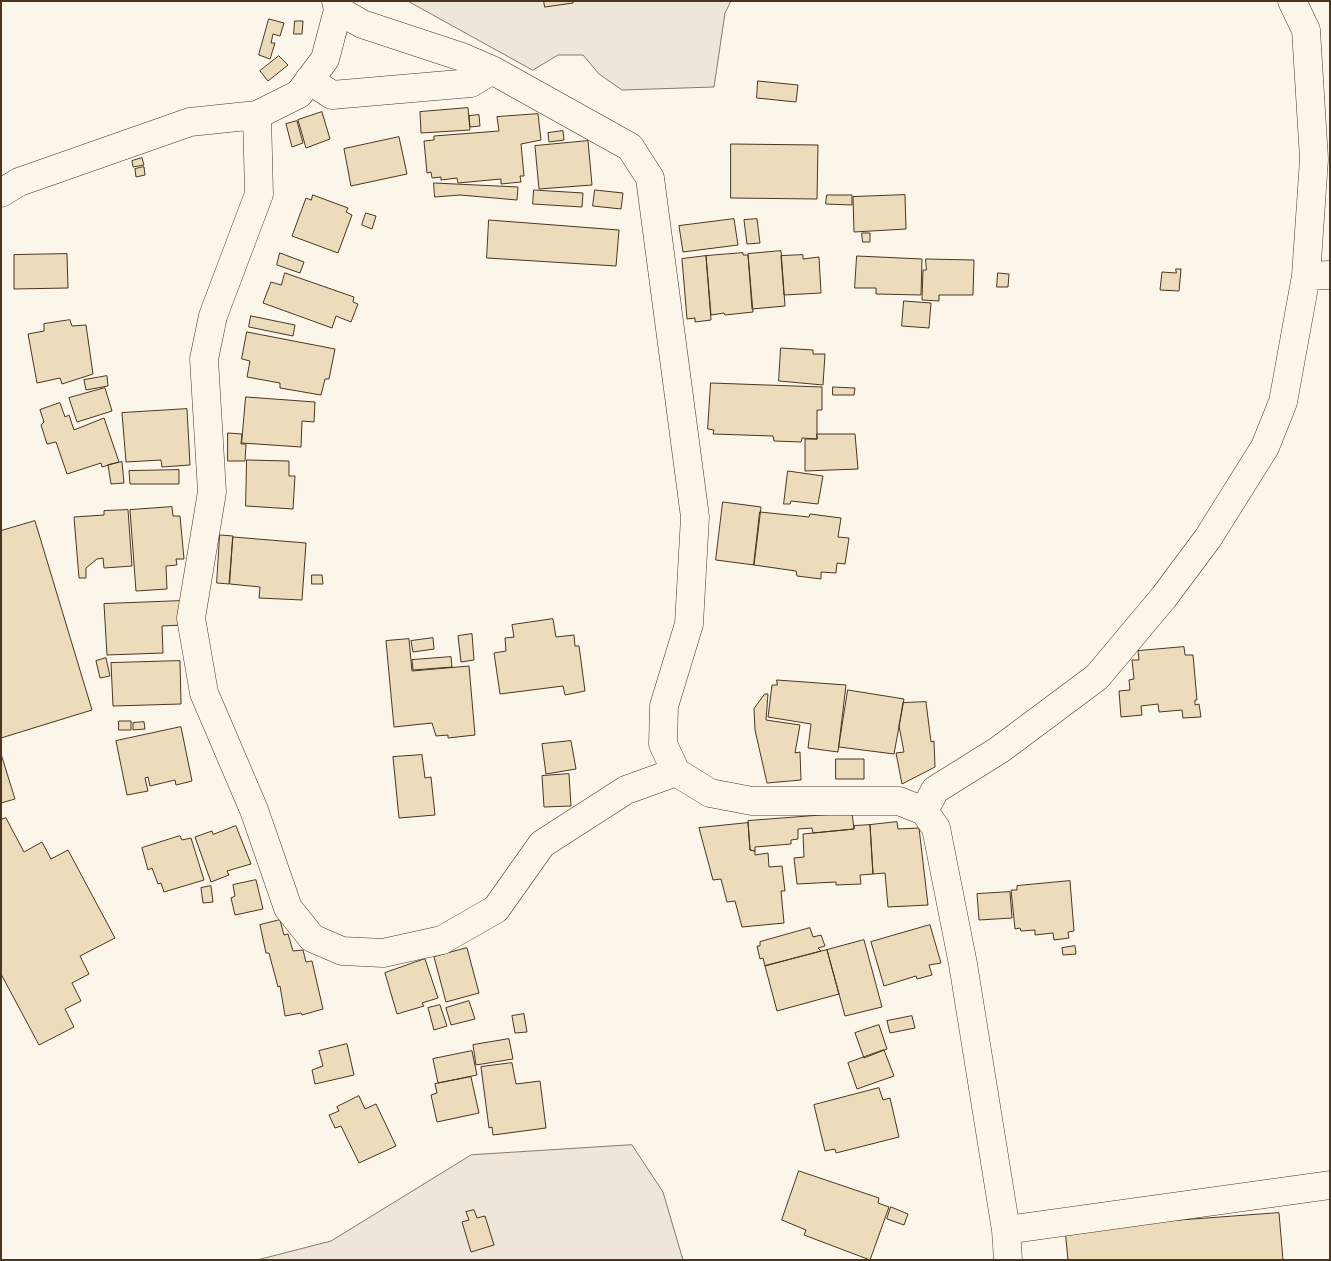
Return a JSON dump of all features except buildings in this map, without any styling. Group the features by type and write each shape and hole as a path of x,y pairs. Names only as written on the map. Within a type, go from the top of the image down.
{"street":[{"path":"924,811 935,790 998,750 1097,677 1164,597 1208,538 1265,447 1283,402 1318,276 1314,158 1306,30 1292,1"},
{"path":"1,193 20,182 190,122 257,114 299,94 325,59 337,6 362,24 462,57 492,70 630,147 650,178 695,517 689,624 664,706 663,744 676,772 710,793 752,801 899,801 924,811 936,828 963,964 1006,1230 1008,1260"},
{"path":"309,80 332,95 471,83 492,70"},
{"path":"257,114 259,194 213,316 204,359 212,492 191,618 204,693 254,810 288,908 312,938 342,952 383,953 442,940 496,909 542,844 626,790 676,772"},
{"path":"1006,1230 1330,1185"}],"shaded area":[{"path":"408,1 731,1 725,13 714,87 622,90 599,74 583,55 558,55 533,70"},
{"path":"632,1145 663,1192 683,1260 257,1260 331,1241 471,1155"}]}
